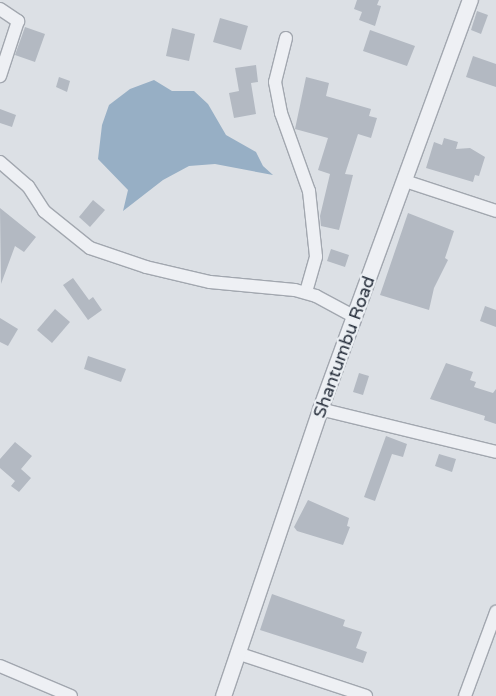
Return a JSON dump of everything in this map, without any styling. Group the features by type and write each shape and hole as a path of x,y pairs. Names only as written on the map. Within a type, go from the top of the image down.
{"street":[{"name":"Shantumbu Road","path":"223,696 320,409 405,182 470,0"},
{"path":"0,9 18,21 0,76"},
{"path":"286,38 275,82 281,113 308,190 316,257 306,294"},
{"path":"0,162 28,186 44,211 90,248 146,267 210,282 306,294 355,317"},
{"path":"405,182 496,210"},
{"path":"320,409 496,452"},
{"path":"465,696 496,612"},
{"path":"237,653 366,696"},
{"path":"0,666 53,694 72,696"}],"water":[{"path":"154,80 172,91 194,91 208,104 226,135 256,152 263,166 273,175 215,164 189,166 163,180 123,211 128,190 98,159 102,125 109,105 130,89"}],"building":[{"path":"357,0 379,0 377,5 381,6 375,26 359,20 362,12 354,9"},
{"path":"477,11 488,15 481,34 471,30"},
{"path":"220,18 248,26 241,50 213,42"},
{"path":"25,27 45,34 35,62 15,55"},
{"path":"172,28 195,34 189,61 166,56"},
{"path":"370,30 415,46 407,66 363,51"},
{"path":"473,56 496,64 496,87 466,77"},
{"path":"256,65 258,82 251,83 256,114 234,118 229,93 239,91 235,68"},
{"path":"59,77 70,81 67,92 56,87"},
{"path":"306,77 329,83 326,96 371,109 369,116 377,118 371,138 358,134 345,174 353,175 339,230 321,226 320,216 330,174 318,170 328,138 295,129"},
{"path":"0,109 16,115 12,127 0,123"},
{"path":"444,138 458,142 456,149 470,148 485,157 479,176 475,175 473,182 426,168 434,142 442,145"},
{"path":"93,200 105,210 90,227 79,217"},
{"path":"0,208 36,237 24,252 15,246 1,284"},
{"path":"408,213 454,231 445,258 448,260 434,288 429,310 380,295"},
{"path":"331,249 349,255 345,267 327,261"},
{"path":"73,278 89,300 93,297 102,310 88,320 63,285"},
{"path":"485,306 496,310 496,327 480,321"},
{"path":"55,309 70,322 52,343 37,330"},
{"path":"0,318 18,329 8,346 0,342"},
{"path":"88,356 126,369 121,382 84,369"},
{"path":"446,363 473,372 470,380 476,382 474,387 493,393 496,389 496,424 484,420 485,416 430,399"},
{"path":"359,373 369,376 363,395 353,392"},
{"path":"386,436 407,444 403,457 392,454 375,501 364,497"},
{"path":"15,442 32,456 21,469 31,478 19,492 11,486 15,481 0,468 0,459"},
{"path":"439,454 456,459 452,472 435,466"},
{"path":"308,500 349,518 347,526 350,527 343,545 297,531 294,527"},
{"path":"272,594 345,620 343,626 362,632 356,648 367,652 363,663 260,630"}]}
